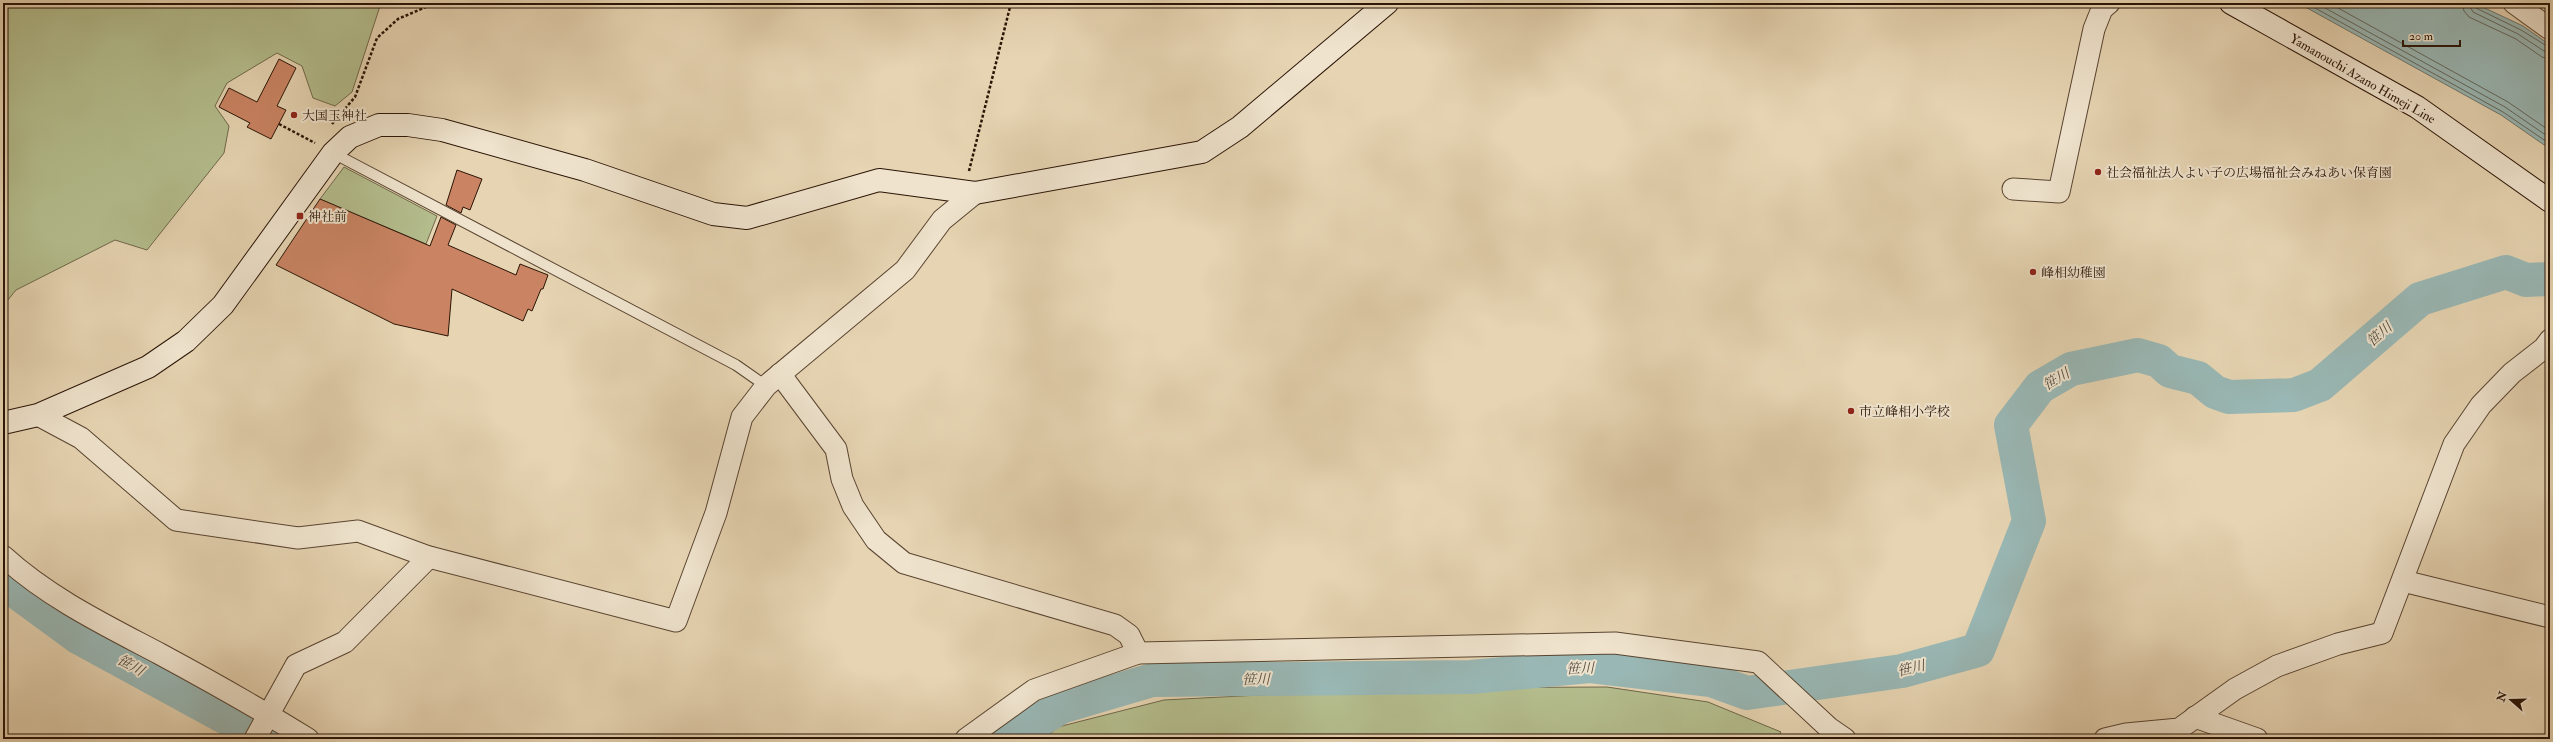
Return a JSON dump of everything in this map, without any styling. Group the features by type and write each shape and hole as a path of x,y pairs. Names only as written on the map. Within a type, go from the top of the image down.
{"street":[{"path":"3,423 38,415 148,367 186,341 223,305 323,144 350,137 379,126 408,125 442,130 585,170 713,214 747,218 879,180 970,192 1202,152 1240,127 1387,3"},
{"path":"2013,189 2059,192 2094,29 2102,10 2109,3"},
{"name":"Yamanouchi Azano Himeji Line","path":"2231,3 2417,107 2550,201"},
{"path":"2514,3 2550,29"},
{"path":"38,415 81,438 176,520 298,538 358,531 429,557 676,622 716,513 742,417 773,380 905,270 942,220 970,192"},
{"path":"2105,739 2126,734 2179,728 2236,689 2277,666 2338,644 2382,633 2454,444 2481,405 2512,373 2544,348 2550,340"},
{"path":"773,380 836,449 842,479 853,506 876,540 904,563 1115,625 1130,635 1138,654"},
{"path":"3,556 28,579 82,613 268,714 308,739"},
{"path":"255,739 296,665 345,642 429,557"},
{"path":"2403,581 2550,616"},
{"path":"966,739 1034,690 1138,654 1615,643 1758,662 1837,734"},
{"path":"2196,717 2257,739"}],"lane":[{"path":"323,144 736,365 773,380"}],"path":[{"path":"330,126 355,97 377,38 398,19 435,3"},
{"path":"970,192 1011,3"},
{"path":"279,124 323,144"}],"green space":[{"path":"3,3 381,3 352,92 335,106 313,98 302,66 277,53 227,83 215,106 229,126 224,153 147,250 115,240 16,290 3,306"},
{"path":"344,167 437,216 426,244 320,199"},
{"path":"1607,687 1708,702 1781,732 1778,739 1044,739 1058,727 1164,700 1394,688"}],"water":[{"path":"2298,3 2474,3 2523,26 2550,45 2550,149 2501,115"}],"building":[{"path":"279,59 296,68 277,106 286,110 271,139 247,127 250,123 219,107 229,88 257,102"},
{"path":"457,170 482,179 470,210 463,207 461,213 446,205"},
{"path":"320,199 430,246 441,217 456,225 448,245 516,275 520,264 548,275 543,289 541,289 532,311 528,309 523,321 452,289 448,336 394,324 276,265"}],"waterway":[{"name":"笹川","path":"1008,739 1061,707 1152,680 1471,677 1590,666 1711,680 1747,693 1902,671 1978,650 2029,521 2011,425 2040,387 2071,369 2138,355 2159,361 2170,371 2198,378 2215,392 2229,397 2294,395 2320,385 2420,299 2506,272 2526,280 2550,279"},
{"name":"笹川","path":"3,582 78,637 265,739"}],"place":[{"name":"大国玉神社","path":"294,115"},
{"name":"社会福祉法人よい子の広場福祉会みねあい保育園","path":"2098,172"},
{"name":"神社前","path":"300,216"},
{"name":"峰相幼稚園","path":"2033,272"},
{"name":"市立峰相小学校","path":"1851,411"}]}
